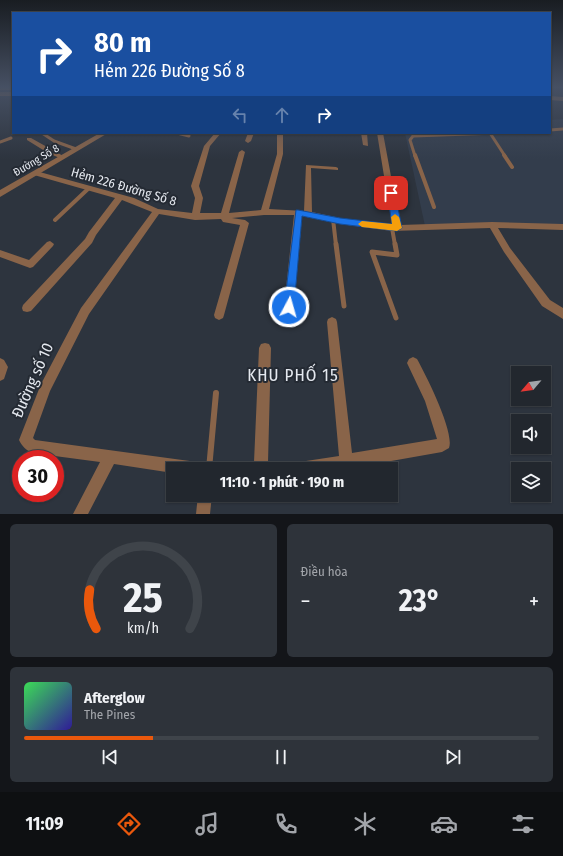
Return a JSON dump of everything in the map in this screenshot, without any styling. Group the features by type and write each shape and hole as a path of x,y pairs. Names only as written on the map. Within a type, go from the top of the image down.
{"street":[{"name":"Đường Số 8","path":"0,194 102,134"},
{"path":"195,216 199,198 195,186 208,146 217,134"},
{"path":"248,141 251,134"},
{"path":"264,212 280,154 280,134"},
{"path":"364,134 366,145"},
{"path":"380,134 387,164 394,228"},
{"path":"29,139 50,152 62,157"},
{"path":"219,314 245,223 226,220 224,216 242,152"},
{"path":"289,307 303,213 308,166 336,169"},
{"name":"Hẻm 226 Đường Số 8","path":"36,173 120,197 157,211 195,216 224,216 264,212 303,213 394,228 492,225 563,227"},
{"path":"27,308 89,241 92,234 120,197"},
{"name":"Đường số 10","path":"157,211 84,311 45,388 26,440 32,446 166,465"},
{"path":"492,225 507,250 546,303 563,314"},
{"path":"0,253 30,264 50,244"},
{"path":"332,322 346,462 442,445 444,443 433,405 423,381 413,363"},
{"path":"261,462 265,348"},
{"path":"0,364 2,367 0,375"},
{"path":"80,514 110,457"},
{"path":"203,514 204,502"}],"lane":[{"path":"551,130 563,129"},
{"path":"44,134 54,141 76,149"},
{"path":"181,134 189,136"},
{"path":"434,207 411,145 410,140 413,136 490,134 512,167"},
{"path":"0,142 11,138"},
{"path":"55,220 89,188"},
{"path":"333,219 344,306"},
{"path":"394,228 397,255 372,252 396,318"},
{"path":"210,462 216,393"}],"shaded area":[{"path":"563,119 563,227 425,226 405,134 551,134 551,120"}],"slow traffic":[{"path":"362,224 397,228 395,217"}],"district":[{"name":"KHU PHỐ 15","path":"293,375"}],"route":[{"path":"289,307 298,212 340,221 397,228 391,193"}]}
